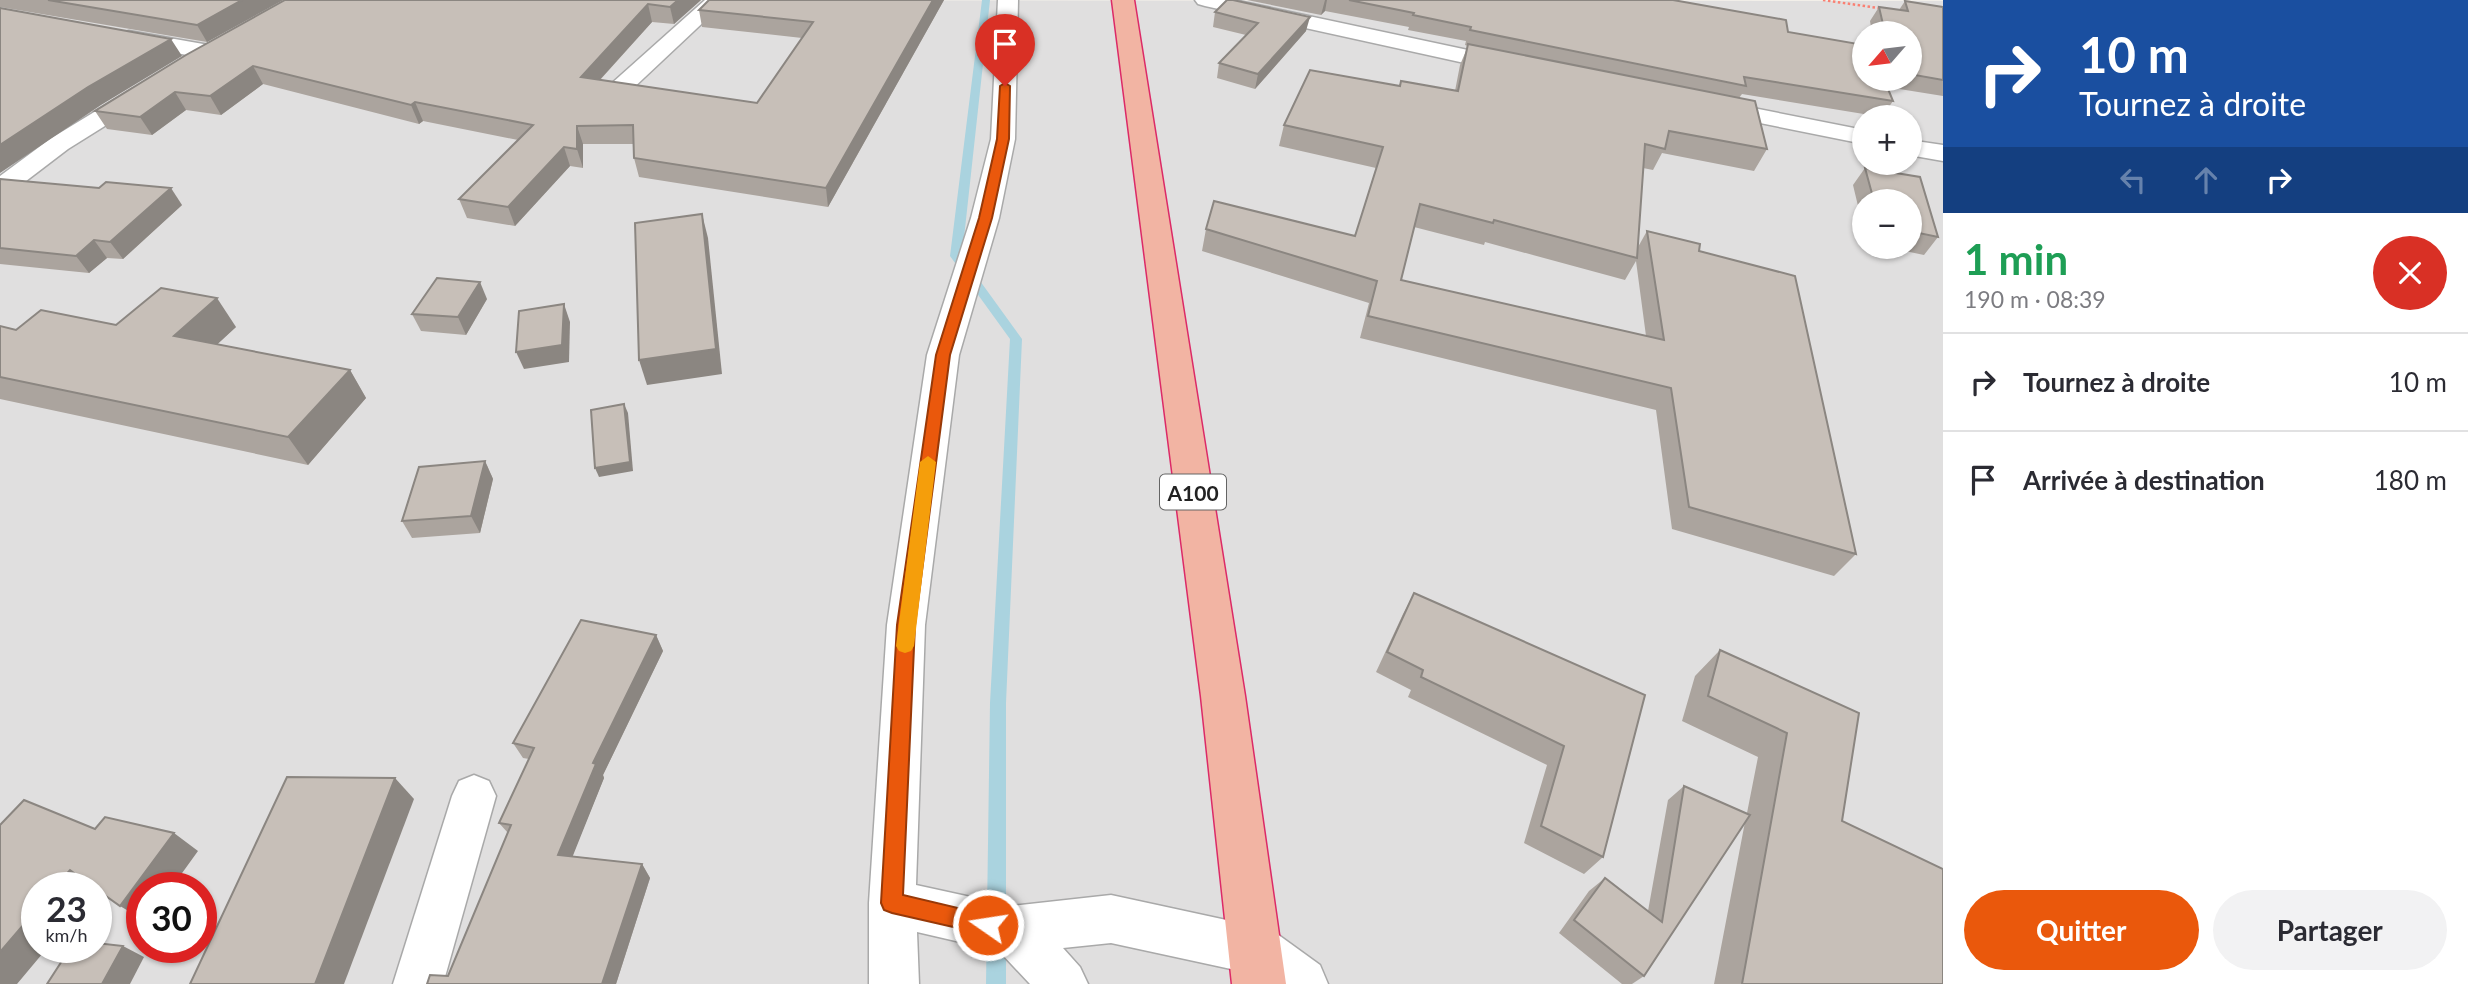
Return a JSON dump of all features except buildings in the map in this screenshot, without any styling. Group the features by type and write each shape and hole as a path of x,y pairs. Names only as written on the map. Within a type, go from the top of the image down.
{"highway":[{"name":"A100","path":"1125,17 1223,696 1256,967"}],"street":[{"path":"620,88 717,0"},
{"path":"894,984 892,903 906,625 943,355 985,218 1003,139 1008,0"},
{"path":"1205,0 1530,70"},
{"path":"104,34 209,52"},
{"path":"179,71 232,39"},
{"path":"0,188 69,138 159,83"},
{"path":"1690,102 1852,135"},
{"path":"1922,149 1943,153"},
{"path":"418,984 474,796"},
{"path":"892,903 1012,930 1111,919 1301,984"},
{"path":"1012,930 1063,984"}],"path":[{"path":"1823,0 1887,9"}],"shaded area":[{"path":"0,0 1943,1 1943,984 0,984"}],"waterway":[{"path":"986,0 956,256 1016,339 998,703 996,984"}],"slow traffic":[{"path":"905,646 928,462"}],"route":[{"path":"988,925 892,903 906,625 943,355 985,218 1003,139 1005,86"}]}
